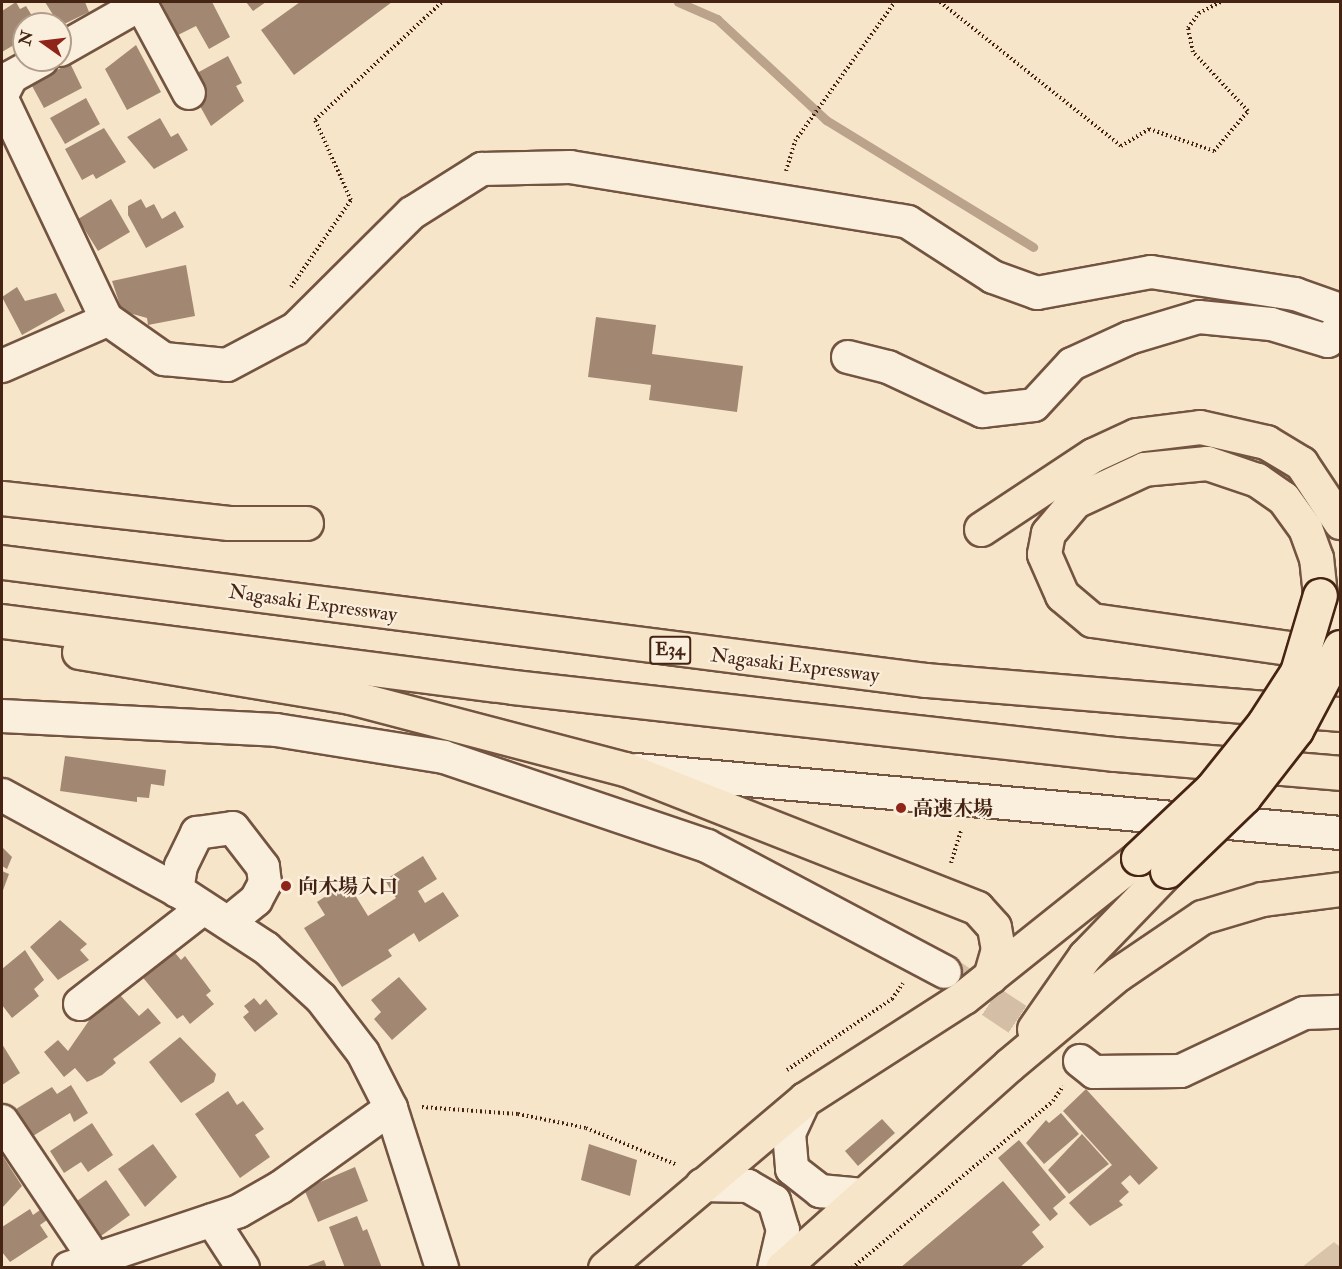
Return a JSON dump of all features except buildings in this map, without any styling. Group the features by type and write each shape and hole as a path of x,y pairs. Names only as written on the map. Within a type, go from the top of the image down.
{"highway":[{"path":"981,529 1093,455 1136,435 1200,427 1266,442 1301,463 1341,522"},
{"path":"605,1268 805,1099 990,977 1138,858 1212,788 1264,723 1297,672 1320,595 1309,538 1283,498 1257,480 1207,463 1144,469 1075,501 1048,533 1044,554 1062,595 1092,620 1341,655"},
{"path":"2,498 229,522 306,523"},
{"name":"Nagasaki Expressway","path":"2,562 926,680 1341,714"},
{"path":"2,621 525,689 1115,754 1341,772"},
{"path":"2,640 350,697 624,769 977,908 994,927 998,949 990,977"},
{"path":"1009,1065 1085,956 1167,871 1244,797 1296,730 1341,647"},
{"path":"782,1268 1009,1065 1118,974 1202,917 1262,899 1341,889"}],"street":[{"path":"72,43 141,4 189,93"},
{"path":"20,72 11,77 2,97 107,319 165,359 227,365 295,329 412,213 482,169 570,167 908,222 993,278 1037,293 1151,272 1295,294 1341,310"},
{"path":"848,357 888,367 982,411 1034,405 1072,364 1129,338 1199,317 1271,324 1328,340 1341,327"},
{"path":"5,355 107,319"},
{"path":"2,716 276,730 444,757 707,846 934,965"},
{"path":"624,769 1341,833"},
{"path":"2,795 177,891 266,948 321,998 363,1053 391,1108 442,1268"},
{"path":"80,1004 215,916 256,900 264,883 263,867 233,828 197,833 181,866 177,891"},
{"path":"1080,1061 1094,1072 1181,1071 1304,1013 1341,1012"},
{"path":"805,1099 789,1132 792,1169 820,1191 863,1195"},
{"path":"2,1121 83,1264 212,1220 281,1187 391,1108"},
{"path":"702,1185 748,1186 774,1201 783,1230 774,1268"},
{"path":"212,1220 243,1268"}],"path":[{"path":"295,329 291,286 351,200 315,120 442,2"},
{"path":"777,201 795,141 895,2"},
{"path":"940,2 1121,146 1149,129 1214,151 1248,111 1193,52 1188,28 1199,13 1221,2"},
{"path":"949,869 964,823"},
{"path":"777,1078 892,999 934,965"},
{"path":"852,1268 1053,1101 1080,1061"},
{"path":"391,1108 518,1114 586,1128 676,1166 684,1159"}],"shaded area":[{"path":"1334,1242 1340,1247 1340,1267 1302,1267"}],"waterway":[{"path":"678,2 717,19 826,120 1033,247"}],"tunnel":[{"path":"951,975 1080,1061"}],"place":[{"name":"高速木場","path":"901,808"},
{"name":"向木場入口","path":"286,886"}]}
